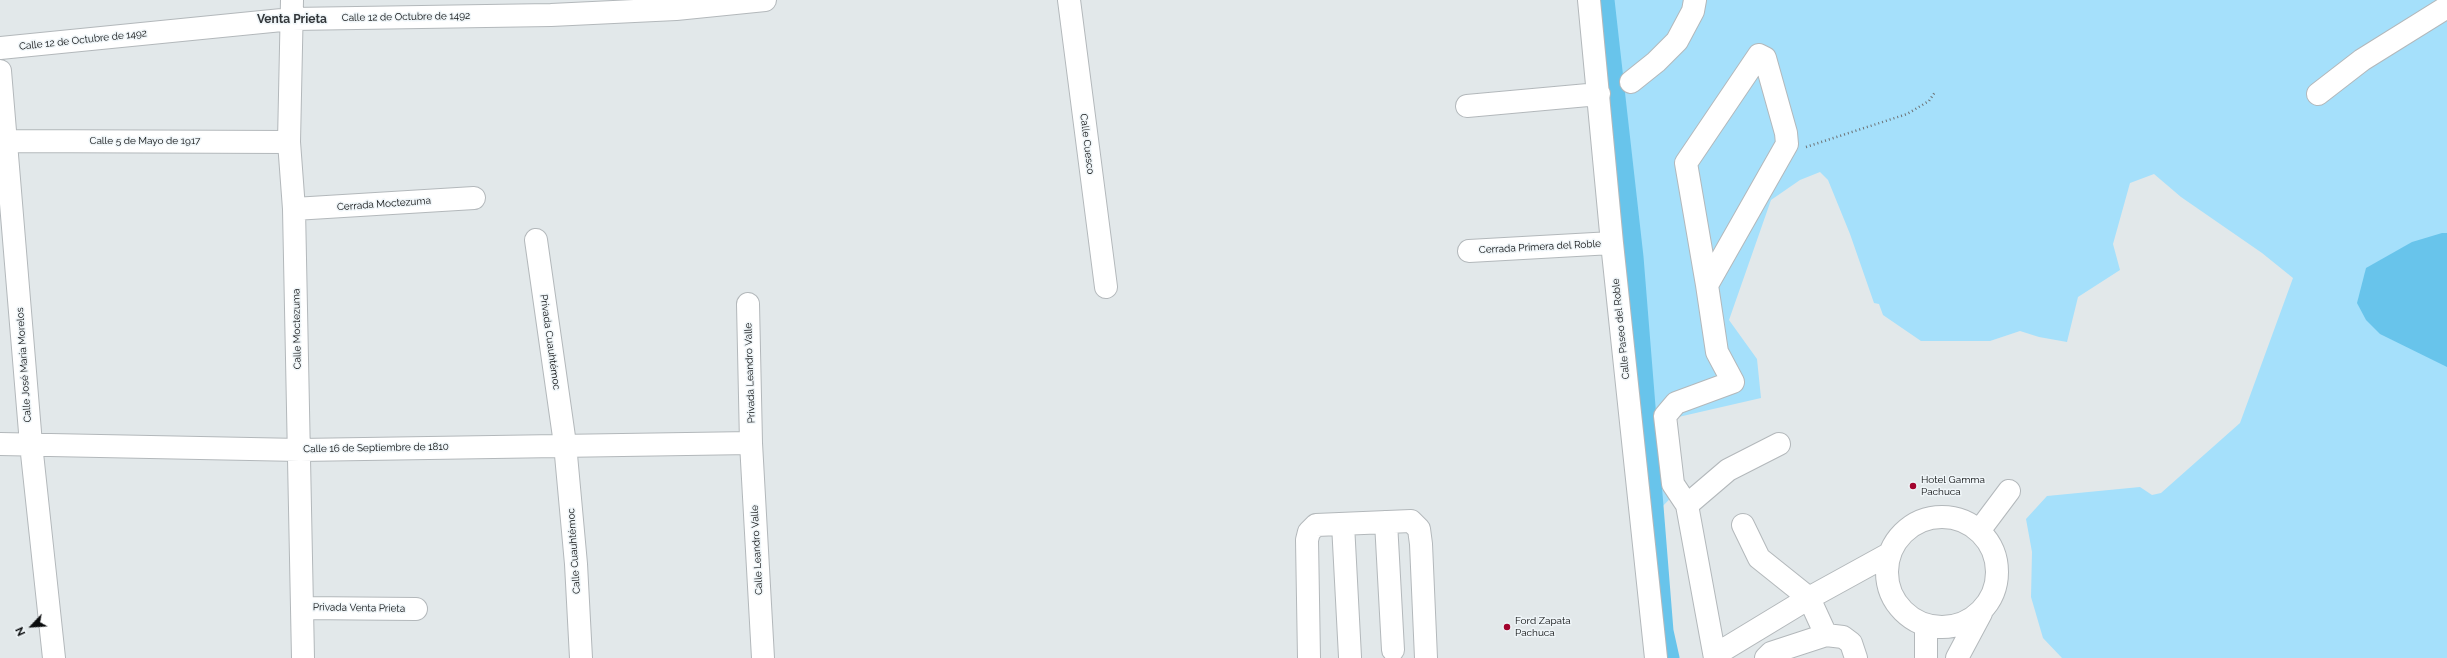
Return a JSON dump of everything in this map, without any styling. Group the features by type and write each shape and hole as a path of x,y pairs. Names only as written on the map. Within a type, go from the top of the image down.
{"street":[{"name":"Calle 12 de Octubre de 1492","path":"0,48 292,10 550,7 765,0"},
{"name":"Calle Cuesco","path":"1069,0 1106,287"},
{"name":"Calle Paseo del Roble","path":"1589,0 1612,243 1656,658"},
{"path":"1631,82 1656,62 1677,41 1693,11 1695,0"},
{"path":"2318,94 2362,60 2447,7"},
{"name":"Calle Moctezuma","path":"292,10 289,142 294,209 303,658"},
{"path":"1707,285 1786,144 1786,133 1766,58 1759,55 1686,163 1717,352 1733,382 1676,403 1665,416 1673,484 1687,505 1715,656 1809,598 1890,554"},
{"name":"Calle José María Morelos","path":"0,71 4,141 30,444 54,658"},
{"path":"1467,106 1598,94"},
{"name":"Calle 5 de Mayo de 1917","path":"4,141 289,142"},
{"name":"Cerrada Moctezuma","path":"294,209 474,198"},
{"name":"Privada Cuauhtémoc","path":"536,240 565,444"},
{"name":"Cerrada Primera del Roble","path":"1469,251 1612,243"},
{"name":"Privada Leandro Valle","path":"748,304 752,442"},
{"name":"Calle 16 de Septiembre de 1810","path":"0,444 300,450 565,444 752,442"},
{"name":"Calle Leandro Valle","path":"752,442 763,658"},
{"name":"Calle Cuauhtémoc","path":"565,444 576,564 581,658"},
{"path":"1687,505 1728,470 1779,444"},
{"path":"1979,531 2009,491"},
{"path":"1957,658 1990,600 1996,582 1997,564 1990,546 1979,531 1958,520 1946,517 1927,518 1911,526 1902,534 1890,554 1886,572 1889,589 1898,605 1910,618 1926,626 1944,628 1962,624 1983,610"},
{"path":"1309,658 1307,540 1309,532 1316,525 1411,521 1419,529 1426,658"},
{"path":"1386,522 1393,650"},
{"path":"1343,524 1350,657"},
{"path":"1743,525 1759,558 1809,598 1826,635"},
{"name":"Privada Venta Prieta","path":"302,608 416,609"},
{"path":"1926,626 1926,658"},
{"path":"1766,658 1772,653 1826,635 1843,637 1851,643 1856,658"}],"path":[{"path":"1786,144 1806,147 1907,114 1929,101 1935,92"}],"shaded area":[{"path":"1613,0 2447,0 2447,658 2062,658 2043,638 2031,597 2032,552 2026,519 2047,496 2140,487 2152,495 2161,493 2240,423 2293,278 2262,253 2181,197 2154,174 2130,183 2113,244 2120,270 2078,297 2067,342 2039,337 2020,331 1990,341 1921,341 1883,315 1879,304 1874,303 1850,234 1828,180 1820,172 1800,180 1771,200 1729,320 1757,359 1761,398 1674,418 1683,485 1661,508"},
{"path":"2442,233 2447,233 2447,367 2380,334 2366,320 2357,303 2366,268 2412,242"}],"waterway":[{"path":"1605,0 1634,257 1664,631 1670,658"}],"place":[{"name":"Hotel Gamma Pachuca","path":"1913,486"},
{"name":"Ford Zapata Pachuca","path":"1507,627"}],"district":[{"name":"Venta Prieta","path":"292,19"}]}
